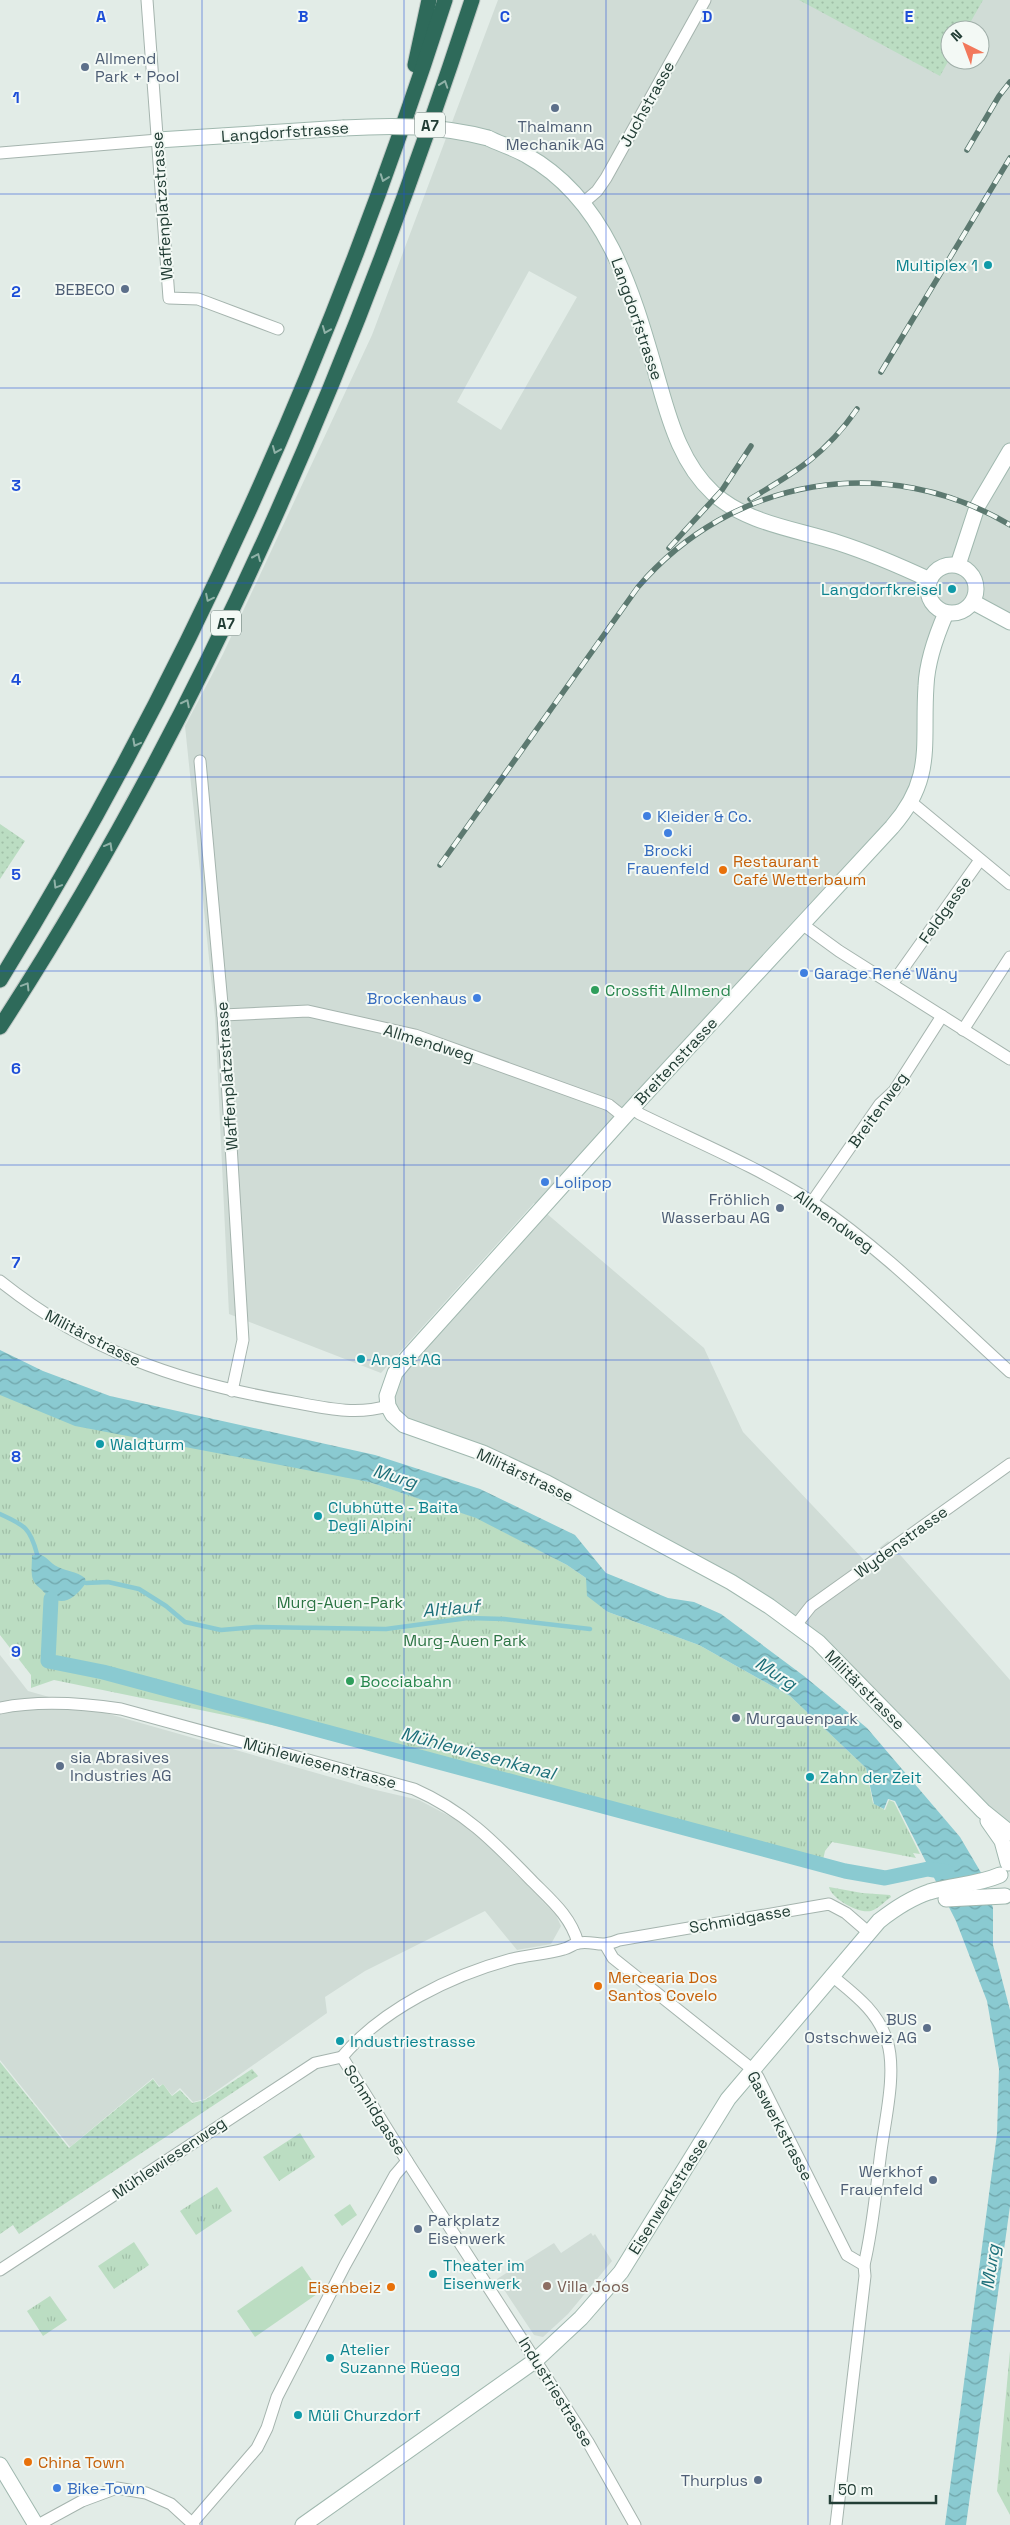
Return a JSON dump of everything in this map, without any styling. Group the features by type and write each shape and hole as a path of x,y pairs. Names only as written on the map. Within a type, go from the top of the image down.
{"highway":[{"name":"A7","path":"400,132 429,0"},
{"name":"A7","path":"0,980 79,849 150,719 214,589 296,405 339,297 446,0"},
{"name":"A7","path":"0,1027 65,922 137,796 240,593 316,422 361,313 455,53 472,0"},
{"name":"A7","path":"455,53 478,0"}],"street":[{"name":"Waffenplatzstrasse","path":"147,0 169,298 198,299 278,329"},
{"name":"Juchstrasse","path":"583,203 597,191 606,178 705,0"},
{"name":"Langdorfstrasse","path":"158,140 395,125 432,127 488,138 526,155 562,181 598,222 615,253 638,313 677,440 695,474 714,494 741,512 768,523 862,551 930,580"},
{"path":"0,153 158,140"},
{"path":"958,565 976,507 1010,451"},
{"path":"958,565 971,573 975,579 976,594 973,602 958,613 946,612 932,603 929,596 930,580 938,569 944,566 958,565"},
{"path":"973,602 1010,622"},
{"name":"Breitenstrasse","path":"388,1406 389,1386 404,1362 628,1113 892,827 911,802 924,765 928,669 946,612"},
{"name":"Waffenplatzstrasse","path":"200,761 223,1015 243,1340 232,1390"},
{"path":"911,802 1010,884"},
{"name":"Feldgasse","path":"892,984 980,860"},
{"path":"802,924 1010,1059"},
{"path":"963,1030 1010,957"},
{"name":"Allmendweg","path":"223,1015 308,1012 415,1035 628,1113 640,1114 774,1180 812,1202 904,1274 1010,1372"},
{"name":"Breitenweg","path":"812,1202 880,1104 894,1091 942,1016"},
{"name":"Militärstrasse","path":"0,1280 38,1310 115,1353 191,1380 232,1390 346,1412 374,1410 388,1406 393,1415 404,1425 483,1454 562,1491 732,1582 796,1624 861,1684 983,1811 1010,1833"},
{"name":"Wydenstrasse","path":"796,1624 812,1606 1010,1464"},
{"name":"Mühlewiesenstrasse","path":"0,1708 16,1705 81,1703 121,1709 414,1789 447,1805 473,1822 498,1845 569,1920 578,1943"},
{"name":"Militärstrasse","path":"983,1811 1002,1842 1003,1870 1000,1886 1005,1897"},
{"name":"Eisenwerkstrasse","path":"303,2525 536,2360 581,2318 621,2272 649,2230 728,2099 744,2061 831,1975 868,1932 889,1913 905,1904 930,1897 1003,1870"},
{"name":"Eisenwerkstrasse","path":"930,1897 1005,1897"},
{"name":"Schmidgasse","path":"194,2523 257,2448 267,2428 277,2397 332,2290 395,2175 407,2161 342,2057 357,2039 431,1990 470,1973 504,1962 565,1949 578,1943 606,1946 619,1940 828,1904 846,1913 868,1932"},
{"name":"Gaswerkstrasse","path":"606,1946 613,1958 744,2061 758,2077 846,2255 864,2265"},
{"path":"831,1975 868,2006 875,2015 888,2042 890,2057 885,2120 864,2265 865,2276 836,2525"},
{"name":"Mühlewiesenweg","path":"0,2270 315,2062 342,2057"},
{"name":"Industriestrasse","path":"407,2161 588,2442 635,2525"},
{"path":"0,2467 37,2525 82,2501 117,2488 146,2493 171,2504 194,2523"}],"shaded area":[{"path":"498,0 1010,0 1010,622 973,602 946,613 937,634 925,765 897,831 546,1213 534,1203 381,1373 229,1314 215,1016 185,726 223,654 372,335","holes":["529,271 577,297 501,430 457,402"]},
{"path":"546,1213 704,1348 743,1432 864,1560 888,1541 1010,1680 1010,1833 796,1625 570,1495 404,1425 387,1396 409,1367"},
{"name":"sia Abrasives Industries AG","path":"0,1655 28,1691 376,1790 419,1800 453,1818 477,1834 556,1915 561,1926 551,1944 517,1950 485,1911 365,1971 325,1997 327,2013 205,2099 193,2102 180,2088 172,2095 163,2084 159,2086 153,2078 70,2147 0,2060"},
{"name":"Villa Joos","path":"591,2233 593,2236 595,2234 612,2261 568,2314 543,2337 534,2335 497,2279 554,2243 561,2253"}],"green space":[{"path":"799,0 983,0 972,20 940,20 940,70 943,70 940,76"},
{"path":"0,824 25,841 0,879"},
{"name":"Murg-Auen-Park","path":"0,1379 369,1482 478,1518 567,1565 586,1578 608,1612 699,1645 790,1696 866,1768 873,1803 885,1810 889,1800 894,1802 920,1854 913,1853 916,1858 832,1842 825,1851 821,1869 803,1861 452,1762 54,1680 31,1688 31,1675 0,1635"},
{"path":"829,1887 862,1893 890,1895 891,1897 876,1909 871,1911 859,1910 840,1900"},
{"path":"0,2062 69,2148 153,2079 159,2087 163,2084 172,2096 180,2090 192,2103 205,2100 252,2069 258,2076 19,2234 13,2225 0,2234"},
{"path":"300,2133 315,2157 279,2181 263,2157"},
{"path":"217,2187 232,2211 196,2235 180,2211"},
{"path":"350,2204 357,2215 342,2226 334,2215"},
{"path":"134,2242 149,2265 114,2289 98,2266"},
{"path":"302,2266 320,2292 255,2337 237,2311"},
{"path":"50,2296 67,2320 43,2336 27,2311"},
{"path":"1010,2351 1010,2515 997,2491"}],"water":[{"name":"Murg","path":"0,1350 43,1371 110,1396 375,1455 480,1489 575,1535 606,1573 668,1598 694,1602 721,1614 804,1676 867,1728 960,1837 983,1876 993,1908 993,1945 1010,2010 1010,2206 966,2525 945,2525 997,2134 999,2069 987,2001 956,1921 895,1801 888,1799 884,1809 874,1804 866,1768 790,1696 699,1645 608,1612 587,1596 586,1578 567,1565 476,1518 369,1482 75,1426 0,1395"},
{"path":"37,1554 58,1567 82,1576 85,1578 86,1583 70,1599 59,1601 54,1599 34,1582 32,1556"}],"waterway":[{"name":"Altlauf","path":"0,1514 20,1524 29,1532 37,1554"},
{"name":"Altlauf","path":"86,1583 108,1582 139,1589 166,1606 185,1622 221,1630 256,1627 386,1629 468,1618 504,1619 590,1629"},
{"name":"Mühlewiesenkanal","path":"51,1599 48,1661 103,1672 845,1871 885,1878 928,1869 947,1872"}],"railway":[{"path":"967,150 999,96 1010,82"},
{"path":"881,372 1010,158"},
{"path":"750,499 809,461 834,438 857,409"},
{"path":"669,548 722,490 751,446"},
{"path":"440,865 638,587 676,550 718,520 764,500 813,487 863,483 913,488 962,502 1010,525"}],"place":[{"name":"Allmend Park + Pool","path":"85,67"},
{"name":"Thalmann Mechanik AG","path":"555,108"},
{"name":"Multiplex 1","path":"988,265"},
{"name":"BEBECO","path":"125,289"},
{"name":"Langdorfkreisel","path":"952,589"},
{"name":"Kleider & Co.","path":"647,816"},
{"name":"Brocki Frauenfeld","path":"668,833"},
{"name":"Restaurant Café Wetterbaum","path":"723,870"},
{"name":"Garage René Wäny","path":"804,973"},
{"name":"Crossfit Allmend","path":"595,990"},
{"name":"Brockenhaus","path":"477,998"},
{"name":"Lolipop","path":"545,1182"},
{"name":"Fröhlich Wasserbau AG","path":"780,1208"},
{"name":"Angst AG","path":"361,1359"},
{"name":"Waldturm","path":"100,1444"},
{"name":"Clubhütte - Baita Degli Alpini","path":"318,1516"},
{"name":"Bocciabahn","path":"350,1681"},
{"name":"Murgauenpark","path":"736,1718"},
{"name":"sia Abrasives Industries AG","path":"60,1766"},
{"name":"Zahn der Zeit","path":"810,1777"},
{"name":"Mercearia Dos Santos Covelo","path":"598,1986"},
{"name":"BUS Ostschweiz AG","path":"927,2028"},
{"name":"Industriestrasse","path":"340,2041"},
{"name":"Werkhof Frauenfeld","path":"933,2180"},
{"name":"Parkplatz Eisenwerk","path":"418,2229"},
{"name":"Theater im Eisenwerk","path":"433,2274"},
{"name":"Villa Joos","path":"547,2286"},
{"name":"Eisenbeiz","path":"391,2287"},
{"name":"Atelier Suzanne Rüegg","path":"330,2358"},
{"name":"Müli Churzdorf","path":"298,2415"},
{"name":"China Town","path":"28,2462"},
{"name":"Thurplus","path":"758,2480"},
{"name":"Bike-Town","path":"57,2488"}],"park label":[{"name":"Murg-Auen Park","path":"465,1640"}]}
